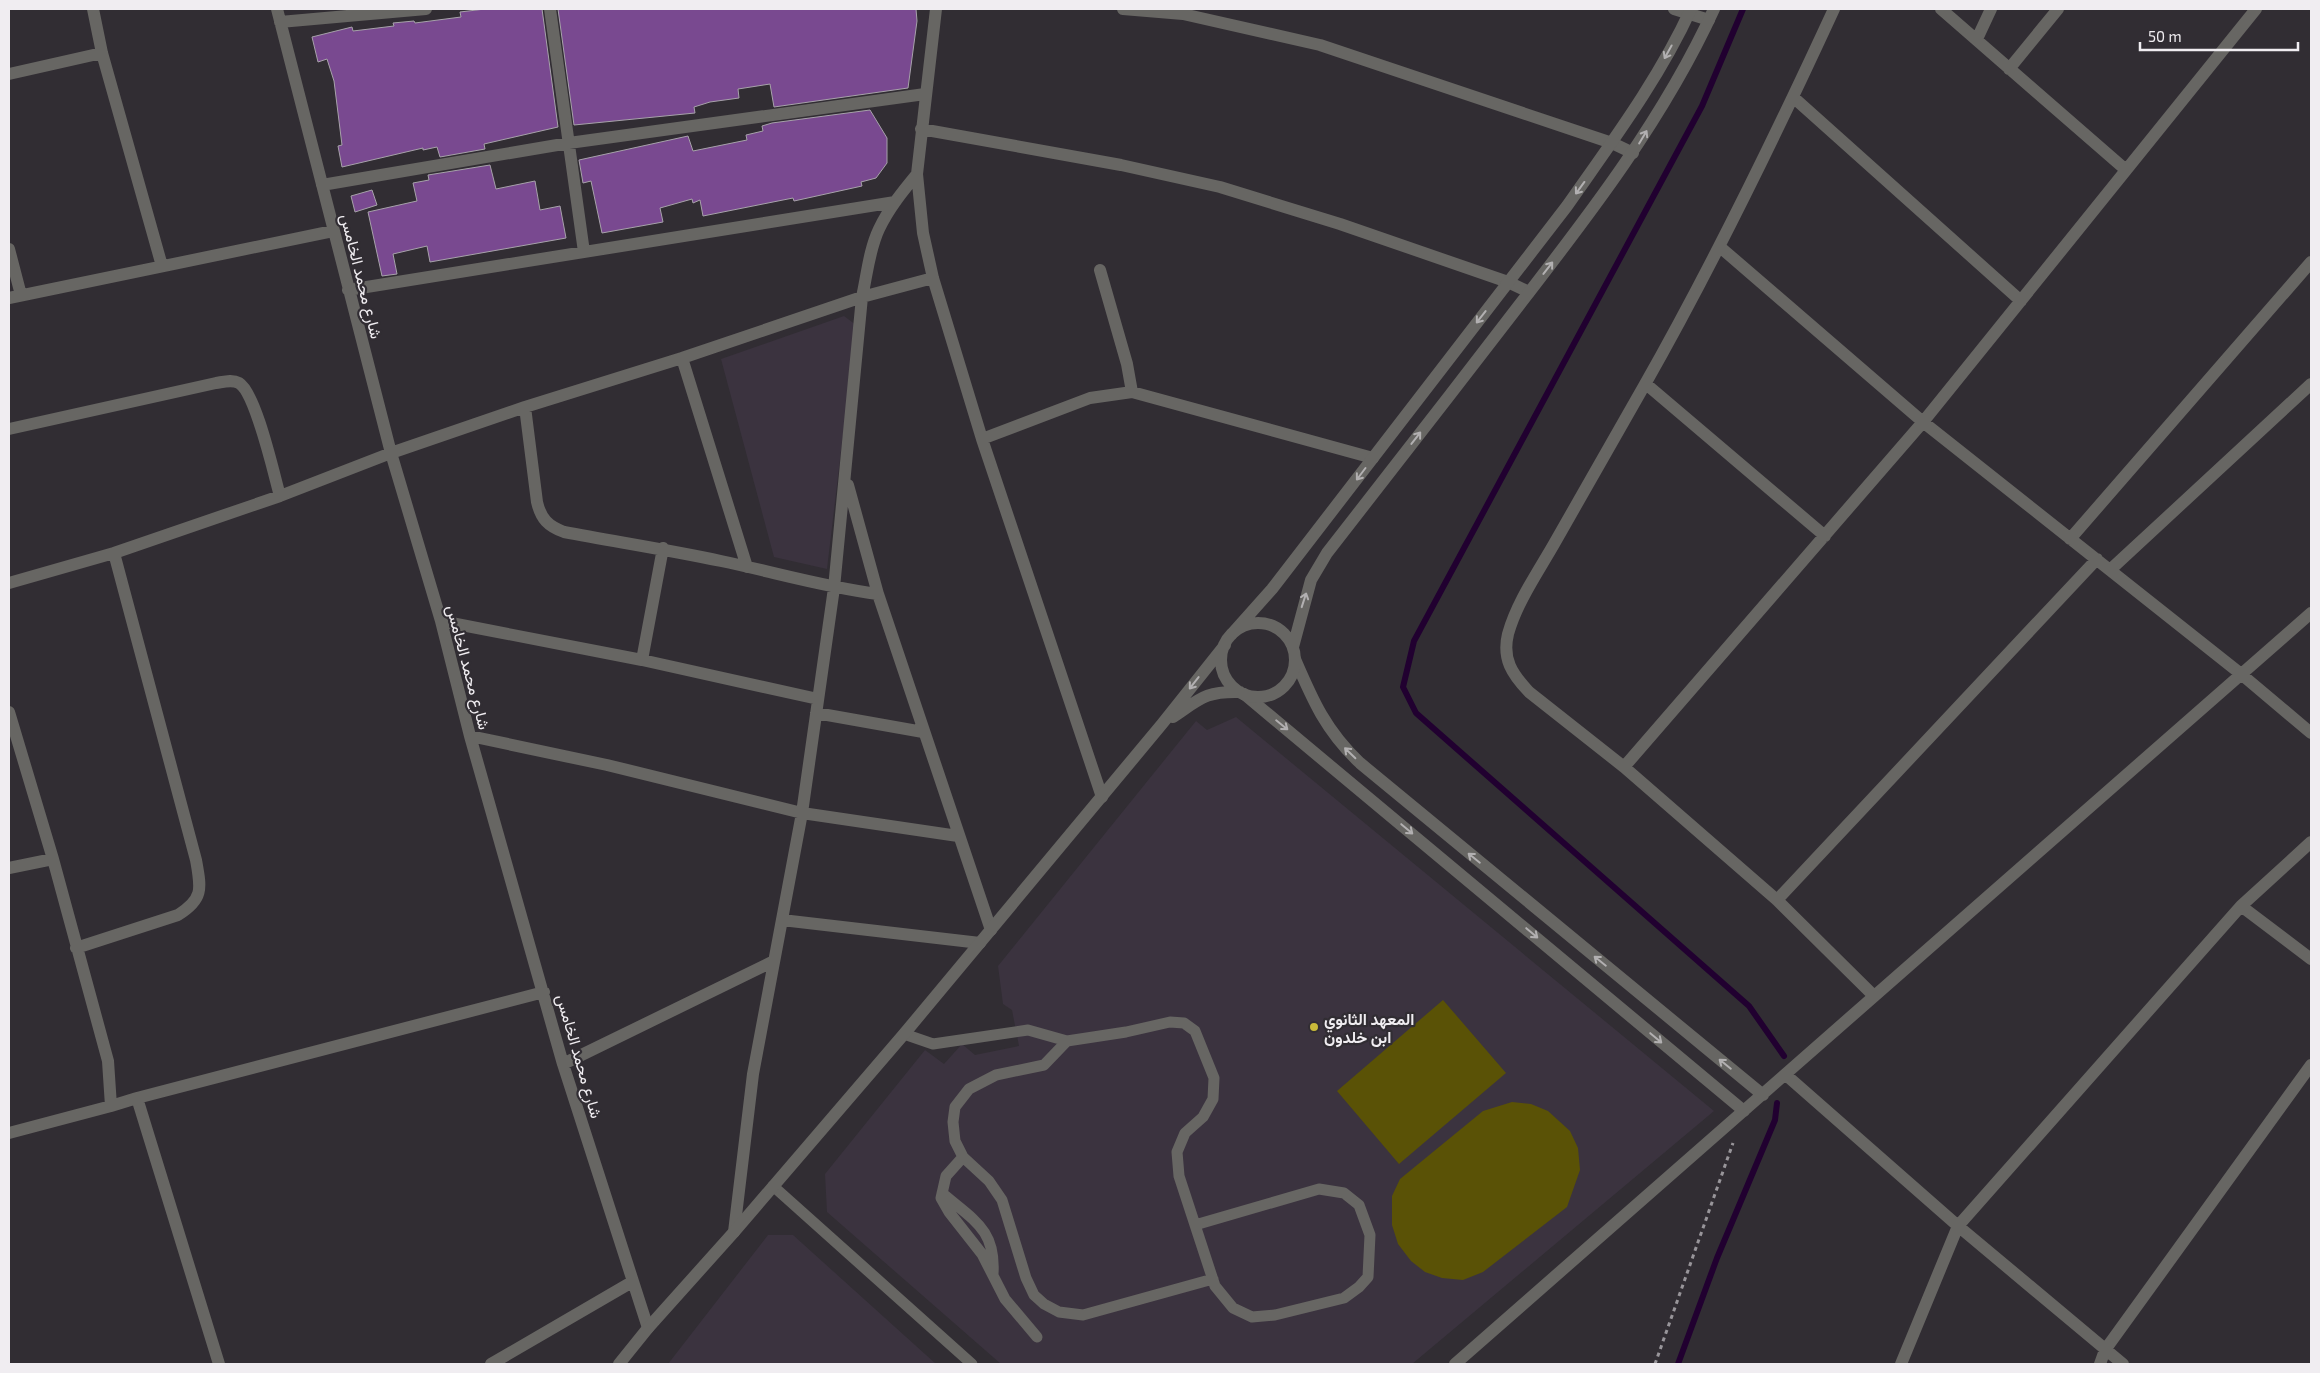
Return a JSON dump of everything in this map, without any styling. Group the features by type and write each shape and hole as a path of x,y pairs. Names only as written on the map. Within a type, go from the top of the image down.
{"street":[{"path":"93,9 102,53 162,266"},
{"name":"شارع محمد الخامس","path":"277,9 391,453 441,621 470,736 563,1064 648,1328"},
{"path":"280,22 426,9"},
{"path":"550,9 584,252"},
{"path":"936,9 917,174 920,215 933,278 982,439 1102,797"},
{"path":"1123,9 1183,14 1320,45 1612,143 1633,153"},
{"path":"1162,724 1215,692 1242,693 1256,697 1268,696 1279,690 1290,677 1310,580 1327,553 1529,292 1633,153 1672,88 1711,14 1674,9"},
{"path":"1834,9 1720,248 1646,384 1528,590 1513,621 1506,648 1509,667 1529,692 1624,767 1777,900 1873,995"},
{"path":"1941,9 2126,170"},
{"path":"1977,39 1991,9"},
{"path":"2010,69 2058,9"},
{"path":"1624,767 1923,422 2256,9"},
{"path":"620,1364 648,1328 734,1232 904,1034 1102,797 1228,640 1272,589 1567,206 1612,143 1653,78 1690,11"},
{"path":"9,74 102,53"},
{"path":"322,185 569,143 925,94"},
{"path":"1793,97 2021,301"},
{"path":"921,129 1131,167 1220,187 1340,224 1508,282 1529,292"},
{"path":"734,1232 753,1074 802,813 834,588 862,297 871,252 878,230 894,202 917,174"},
{"path":"348,290 894,202"},
{"path":"9,249 15,296 333,230"},
{"path":"1720,248 1923,422 2241,674 2311,733"},
{"path":"2070,539 2311,262"},
{"path":"1100,270 1127,364 1132,392"},
{"path":"9,583 114,553 280,496 391,453 525,406 682,358 862,297 933,278"},
{"path":"682,358 747,567"},
{"path":"9,429 232,381 239,383 251,399 280,496"},
{"path":"1646,384 1824,536"},
{"path":"2110,570 2311,384"},
{"path":"982,439 1090,398 1132,392 1373,458"},
{"path":"525,406 540,514 546,522 564,532 663,548 834,588 878,594"},
{"path":"846,476 878,594 991,930"},
{"path":"642,660 663,548"},
{"path":"76,948 178,916 190,908 200,893 196,860 114,553"},
{"path":"1777,900 2097,559"},
{"path":"1455,1364 1786,1075 1873,995 2311,613"},
{"path":"441,621 642,660 818,699"},
{"path":"1744,1111 1242,693 1225,677 1222,666 1228,640 1247,626 1265,624 1277,628 1286,636 1327,726 1341,745 1360,763 1763,1095"},
{"path":"9,712 53,859 108,1061 111,1106"},
{"path":"816,713 923,732"},
{"path":"470,736 608,765 802,813 958,836"},
{"path":"1901,1364 1958,1226 2242,906 2311,842"},
{"path":"9,868 53,859"},
{"path":"2242,906 2311,959"},
{"path":"782,920 980,943"},
{"path":"563,1064 774,961"},
{"path":"9,1133 544,992"},
{"path":"2100,1364 2106,1350 2311,1065"},
{"path":"1786,1075 1958,1226 2123,1364"},
{"path":"137,1098 219,1364"},
{"path":"491,1364 632,1282"}],"lane":[{"path":"904,1034 933,1044 1028,1030 1067,1041 1126,1032 1170,1022 1184,1023 1195,1031 1214,1078 1213,1098 1202,1117 1185,1133 1177,1152 1179,1176 1215,1286 1233,1308 1252,1317 1275,1315 1344,1298 1359,1287 1368,1277 1370,1235 1359,1205 1344,1193 1319,1189 1196,1225"},
{"path":"1067,1041 1044,1065 996,1075 969,1089 955,1108 953,1122 955,1141 963,1157 988,1181 1002,1200 1026,1278 1034,1295 1044,1304 1059,1312 1084,1315 1213,1279"},
{"path":"963,1157 946,1176 941,1198 949,1212 982,1254 1005,1299 1037,1337"},
{"path":"773,1186 972,1364"},
{"path":"942,1193 987,1233 994,1257 992,1276"}],"path":[{"path":"1655,1364 1734,1139"}],"shaded area":[{"path":"844,316 856,325 827,569 774,557 721,359"},
{"name":"المعهد الثانوي ابن خلدون","path":"1236,717 1714,1111 1412,1364 1001,1364 827,1212 825,1174 925,1050 944,1064 962,1044 975,1055 1019,1046 1012,1010 1003,1004 998,966 1196,721 1207,730"},
{"path":"1443,1000 1506,1073 1399,1164 1337,1091"},
{"path":"1512,1102 1531,1104 1548,1111 1570,1131 1578,1148 1580,1170 1567,1207 1483,1272 1463,1280 1442,1278 1425,1272 1411,1261 1398,1244 1392,1225 1392,1196 1400,1179 1483,1111"},
{"path":"768,1235 793,1235 936,1364 668,1364"}],"building":[{"path":"485,9 542,9 558,127 484,144 485,149 440,157 437,147 423,150 423,148 342,167 338,146 342,145 334,81 327,59 318,62 312,37 352,27 353,31 394,26 393,23 414,21 415,23 461,17 460,12"},
{"path":"558,9 916,9 917,21 908,88 774,107 770,84 738,89 739,98 710,102 694,107 695,113 574,125"},
{"path":"870,110 887,138 887,163 876,178 861,182 862,186 794,201 793,198 703,216 700,200 693,203 692,199 660,208 663,222 602,233 591,181 583,183 579,160 688,136 693,151 747,140 746,135 763,131 762,126 772,123"},
{"path":"490,165 496,189 535,181 540,210 560,206 566,238 430,262 427,246 393,254 397,274 382,276 368,212 417,201 413,183 429,180 428,175"},
{"path":"372,190 377,205 355,212 351,196"}],"waterway":[{"path":"1743,9 1702,106 1414,641 1403,687 1416,713 1749,1006 1784,1056"},
{"path":"1678,1364 1717,1258 1775,1120 1777,1103"}],"place":[{"name":"المعهد الثانوي ابن خلدون","path":"1314,1027"}]}
